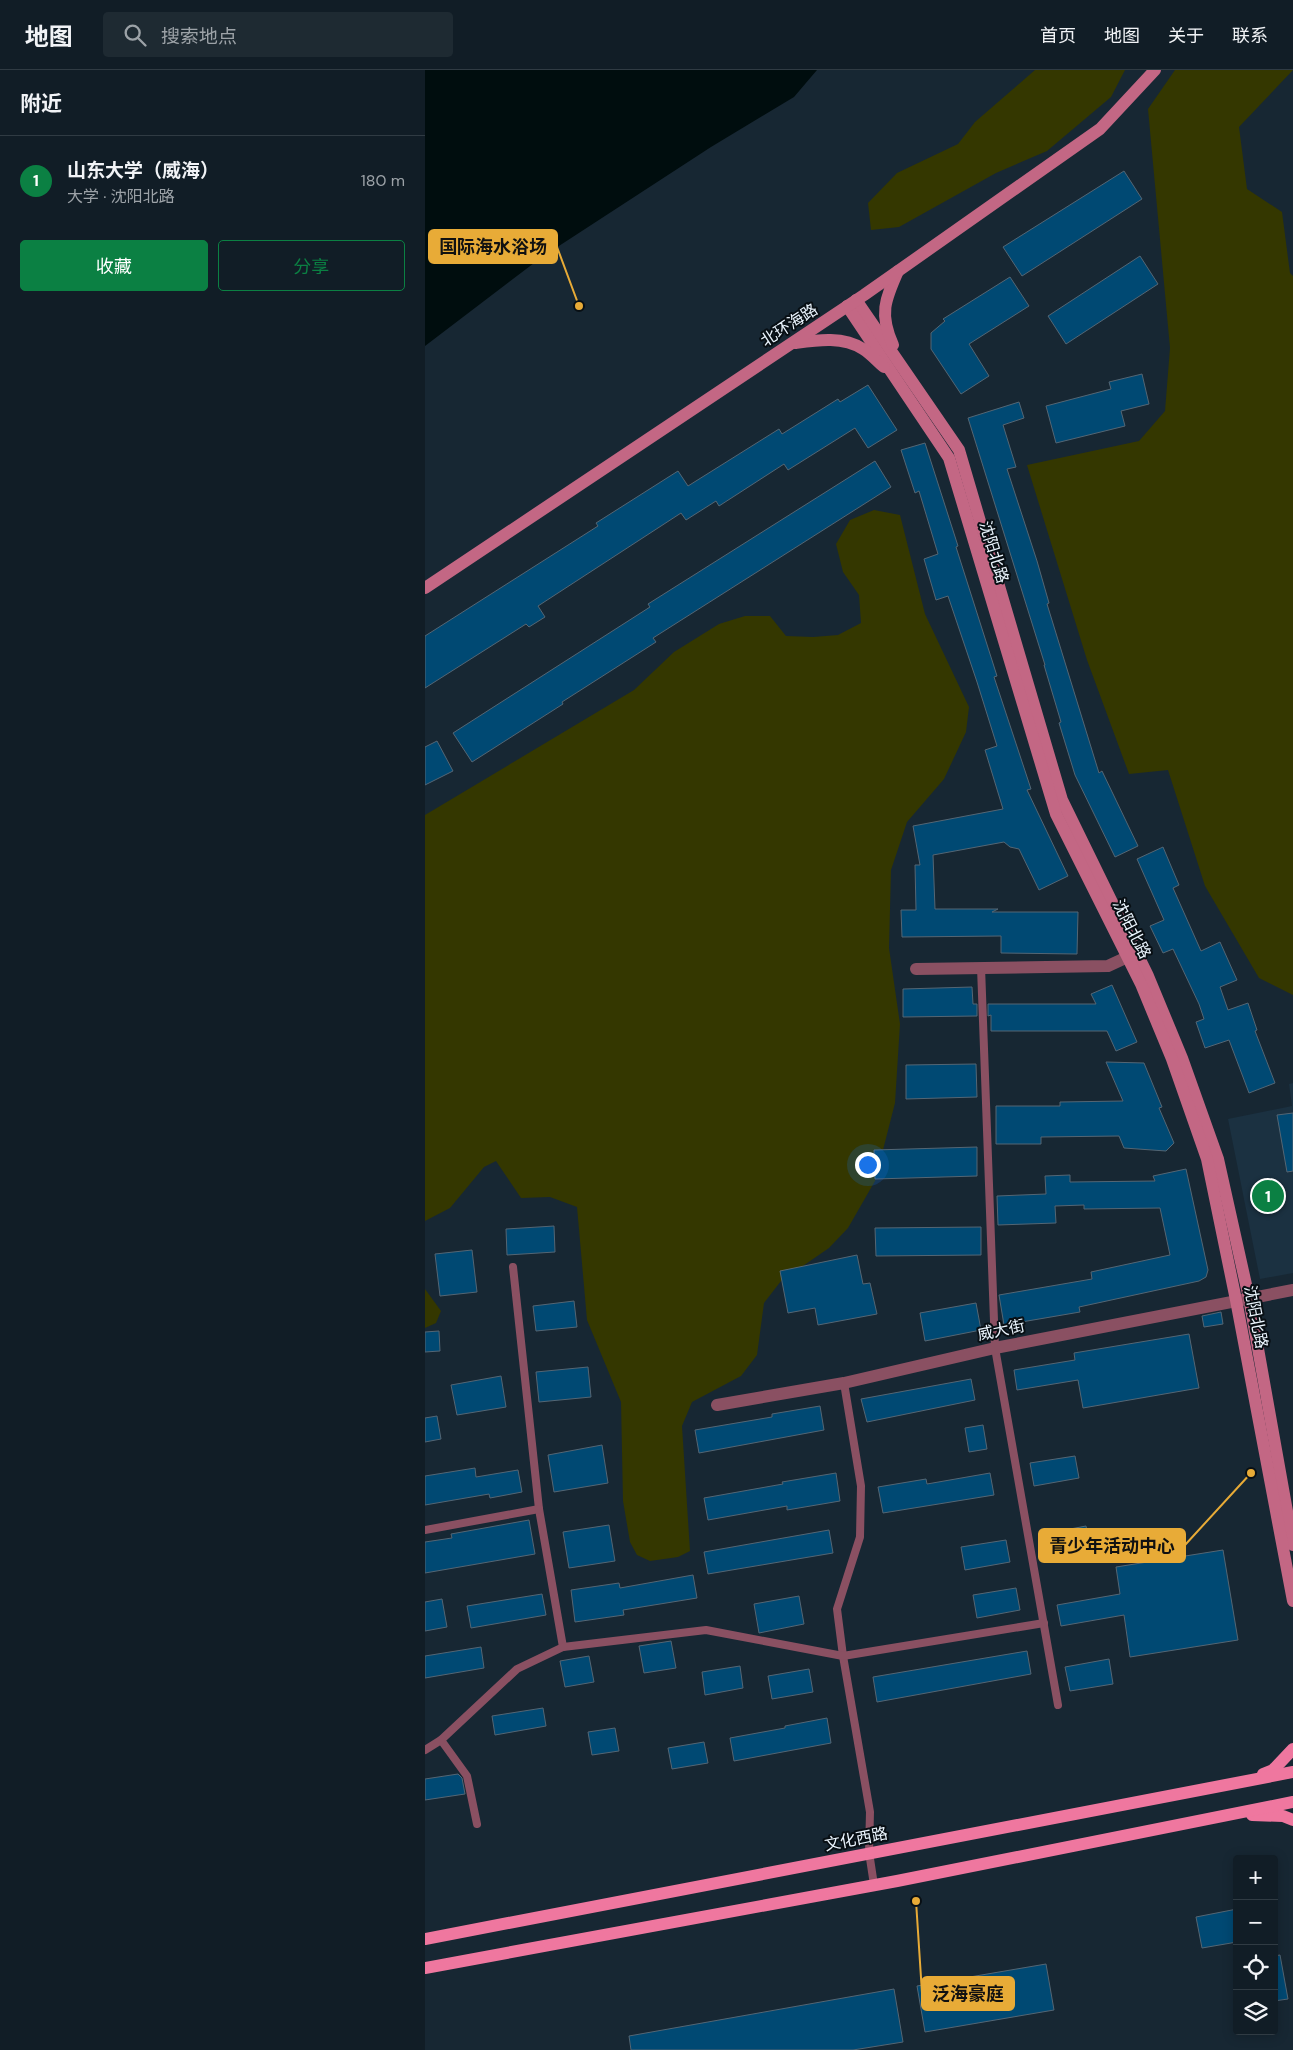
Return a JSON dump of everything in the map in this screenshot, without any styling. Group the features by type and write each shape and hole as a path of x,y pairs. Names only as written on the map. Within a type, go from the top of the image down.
{"main road":[{"path":"1231,1784 1273,1770 1293,1749"},
{"name":"文化西路","path":"425,1940 869,1852 1293,1772"},
{"path":"425,1968 874,1886 1293,1802"},
{"path":"1232,1814 1283,1816 1293,1820"}],"street":[{"name":"北环海路","path":"425,588 852,303 1100,129 1155,70"},
{"path":"898,271 885,300 885,311 886,329 899,372"},
{"name":"沈阳北路","path":"852,303 899,372 959,450 1061,800 1132,955 1182,1058 1218,1158 1293,1601"},
{"path":"790,344 822,339 844,342 862,348 899,372"},
{"path":"916,969 1108,966 1132,955"},
{"name":"威大街","path":"717,1405 844,1383 995,1348 1293,1290"},
{"name":"沈阳北路","path":"1242,1299 1293,1546"}],"lane":[{"path":"981,967 995,1348 1058,1705"},
{"path":"513,1267 539,1509 563,1648"},
{"path":"844,1383 861,1486 860,1537 837,1609 843,1656 870,1812 869,1852 874,1886"},
{"path":"425,1530 539,1509"},
{"path":"425,1738 428,1748 441,1740 517,1668 563,1648 706,1630 843,1656 1044,1623"},
{"path":"441,1740 467,1776 477,1824"}],"shaded area":[{"path":"425,70 817,70 794,97 711,147 542,257 425,346"},
{"path":"1035,70 1125,70 1111,97 1047,151 996,173 899,227 871,230 868,203 897,173 958,144 975,122"},
{"path":"1175,70 1293,70 1239,127 1247,189 1282,212 1290,273 1293,276 1293,995 1259,978 1205,886 1168,770 1129,774 1087,660 1027,465 1139,441 1165,411 1170,348 1148,109"},
{"path":"874,510 900,515 925,614 969,707 966,732 944,779 907,822 891,870 889,948 900,1024 895,1103 875,1181 848,1228 829,1248 781,1281 764,1303 757,1355 741,1376 692,1402 682,1426 690,1551 678,1557 650,1561 637,1555 630,1542 623,1501 621,1402 587,1320 577,1207 550,1197 521,1198 496,1161 484,1167 450,1208 425,1221 425,815 634,690 674,652 719,624 745,616 770,616 786,636 813,637 838,635 861,623 859,595 843,572 836,544 850,520"},
{"path":"1293,1083 1293,1273 1260,1279 1228,1119 1292,1106 1289,1084"},
{"path":"425,1289 441,1311 436,1323 425,1328"}],"building":[{"path":"1124,171 1142,199 1022,276 1003,247"},
{"path":"1140,256 1158,284 1066,344 1048,316"},
{"path":"1010,277 1029,306 969,344 989,376 961,394 931,349 931,333 945,321 943,319"},
{"path":"1142,374 1149,404 1121,411 1125,426 1056,443 1046,406 1111,389 1109,382"},
{"path":"868,385 897,430 868,448 855,428 788,470 784,464 719,506 716,501 686,520 681,513 538,606 545,617 529,627 526,624 425,688 425,636 598,526 596,523 678,471 688,486 779,429 782,434 838,399 840,402"},
{"path":"1019,402 1024,418 1003,425 1016,467 1007,469 1037,561 1049,603 1047,604 1099,773 1102,771 1138,846 1115,857 1075,775 1059,723 1061,722 1045,665 968,418"},
{"path":"925,443 997,676 994,677 1031,789 1027,790 1068,876 1039,890 1019,849 1010,847 1004,842 933,855 935,909 998,909 992,912 1078,912 1077,954 1001,953 1001,936 902,937 901,910 916,910 915,865 920,865 913,826 1003,809 985,750 997,746 977,682 948,596 936,600 924,559 938,554 919,491 915,493 901,450"},
{"path":"875,461 891,487 653,638 656,642 472,762 453,733 650,607 648,604"},
{"path":"437,741 453,771 425,785 425,747"},
{"path":"1163,847 1179,885 1173,888 1201,951 1220,942 1237,980 1220,987 1228,1010 1248,1003 1257,1030 1255,1031 1275,1083 1249,1093 1229,1040 1205,1048 1196,1022 1204,1019 1199,1004 1173,949 1163,953 1150,926 1164,920 1137,859"},
{"path":"1112,985 1137,1042 1116,1051 1107,1031 991,1031 991,1015 988,1016 988,1004 1096,1004 1091,994"},
{"path":"972,987 973,1004 977,1004 977,1016 903,1017 903,989"},
{"path":"1106,1062 1144,1063 1162,1107 1159,1108 1174,1143 1166,1151 1124,1148 1119,1136 1041,1137 1041,1144 996,1144 996,1106 1060,1106 1060,1102 1123,1101"},
{"path":"976,1064 977,1097 906,1099 906,1065"},
{"path":"1293,1113 1293,1171 1287,1172 1277,1115"},
{"path":"977,1147 977,1176 875,1179 874,1150"},
{"path":"1186,1169 1208,1270 1206,1277 1199,1281 1079,1307 1080,1312 1004,1325 999,1295 1092,1279 1091,1272 1170,1255 1160,1208 1084,1209 1084,1205 1055,1206 1056,1223 998,1225 997,1196 1046,1194 1045,1176 1070,1175 1070,1182 1155,1181 1153,1176"},
{"path":"554,1226 555,1252 507,1255 506,1229"},
{"path":"981,1227 981,1255 876,1256 875,1228"},
{"path":"472,1250 477,1292 440,1296 435,1254"},
{"path":"857,1255 863,1284 870,1283 877,1314 818,1325 815,1308 788,1313 780,1271"},
{"path":"574,1301 577,1327 536,1331 533,1306"},
{"path":"976,1303 981,1330 925,1341 920,1313"},
{"path":"1221,1312 1223,1324 1204,1327 1202,1316"},
{"path":"439,1331 440,1351 425,1352 425,1332"},
{"path":"1189,1334 1199,1388 1083,1408 1078,1380 1017,1390 1014,1370 1075,1360 1074,1353"},
{"path":"588,1367 591,1397 539,1402 536,1372"},
{"path":"501,1376 506,1407 457,1415 451,1385"},
{"path":"971,1379 975,1400 867,1422 861,1399"},
{"path":"820,1406 824,1430 699,1453 695,1430 772,1417 772,1414"},
{"path":"437,1416 441,1439 425,1442 425,1418"},
{"path":"983,1425 987,1449 969,1452 965,1428"},
{"path":"602,1445 608,1483 554,1492 548,1455"},
{"path":"1075,1456 1079,1478 1034,1486 1030,1463"},
{"path":"475,1468 476,1477 518,1470 522,1492 490,1498 489,1494 425,1505 425,1476"},
{"path":"836,1473 840,1501 787,1510 787,1506 708,1520 704,1498"},
{"path":"990,1473 994,1495 883,1513 878,1487 926,1479 927,1484"},
{"path":"529,1520 535,1554 425,1573 425,1542 452,1538 451,1534"},
{"path":"609,1525 615,1561 569,1568 563,1532"},
{"path":"1086,1526 1090,1548 1048,1555 1044,1534"},
{"path":"829,1530 833,1553 708,1574 704,1552"},
{"path":"1006,1540 1010,1562 965,1570 961,1547"},
{"path":"1223,1550 1238,1640 1130,1657 1124,1615 1061,1626 1057,1605 1120,1594 1116,1567"},
{"path":"693,1575 697,1598 623,1610 624,1615 575,1622 571,1590 619,1583 620,1588"},
{"path":"1016,1588 1020,1610 977,1618 973,1595"},
{"path":"542,1594 546,1615 471,1628 467,1606"},
{"path":"799,1596 804,1624 759,1633 754,1604"},
{"path":"442,1599 447,1627 425,1631 425,1602"},
{"path":"671,1641 676,1668 644,1673 639,1646"},
{"path":"481,1647 484,1668 425,1678 425,1656"},
{"path":"1027,1651 1031,1674 877,1702 873,1677"},
{"path":"589,1656 594,1682 565,1687 560,1661"},
{"path":"1109,1659 1113,1684 1070,1691 1065,1667"},
{"path":"740,1666 743,1688 705,1695 702,1672"},
{"path":"809,1669 813,1692 772,1699 768,1676"},
{"path":"543,1708 546,1726 495,1735 492,1716"},
{"path":"827,1718 831,1743 734,1761 730,1738"},
{"path":"615,1728 619,1751 592,1755 588,1732"},
{"path":"704,1742 708,1763 672,1769 668,1748"},
{"path":"458,1774 462,1778 465,1794 425,1800 425,1779"},
{"path":"1233,1910 1233,1943 1202,1948 1196,1917"},
{"path":"1278,1955 1280,1955 1288,1999 1278,2000 1278,1990"},
{"path":"1046,1964 1054,2010 925,2032 917,1986"},
{"path":"894,1989 903,2042 853,2050 631,2050 629,2036"}],"place":[{"name":"国际海水浴场","path":"579,306"},
{"name":"山东大学（威海）","path":"1268,1196"},
{"name":"青少年活动中心","path":"1251,1473"},
{"name":"泛海豪庭","path":"916,1901"}]}
